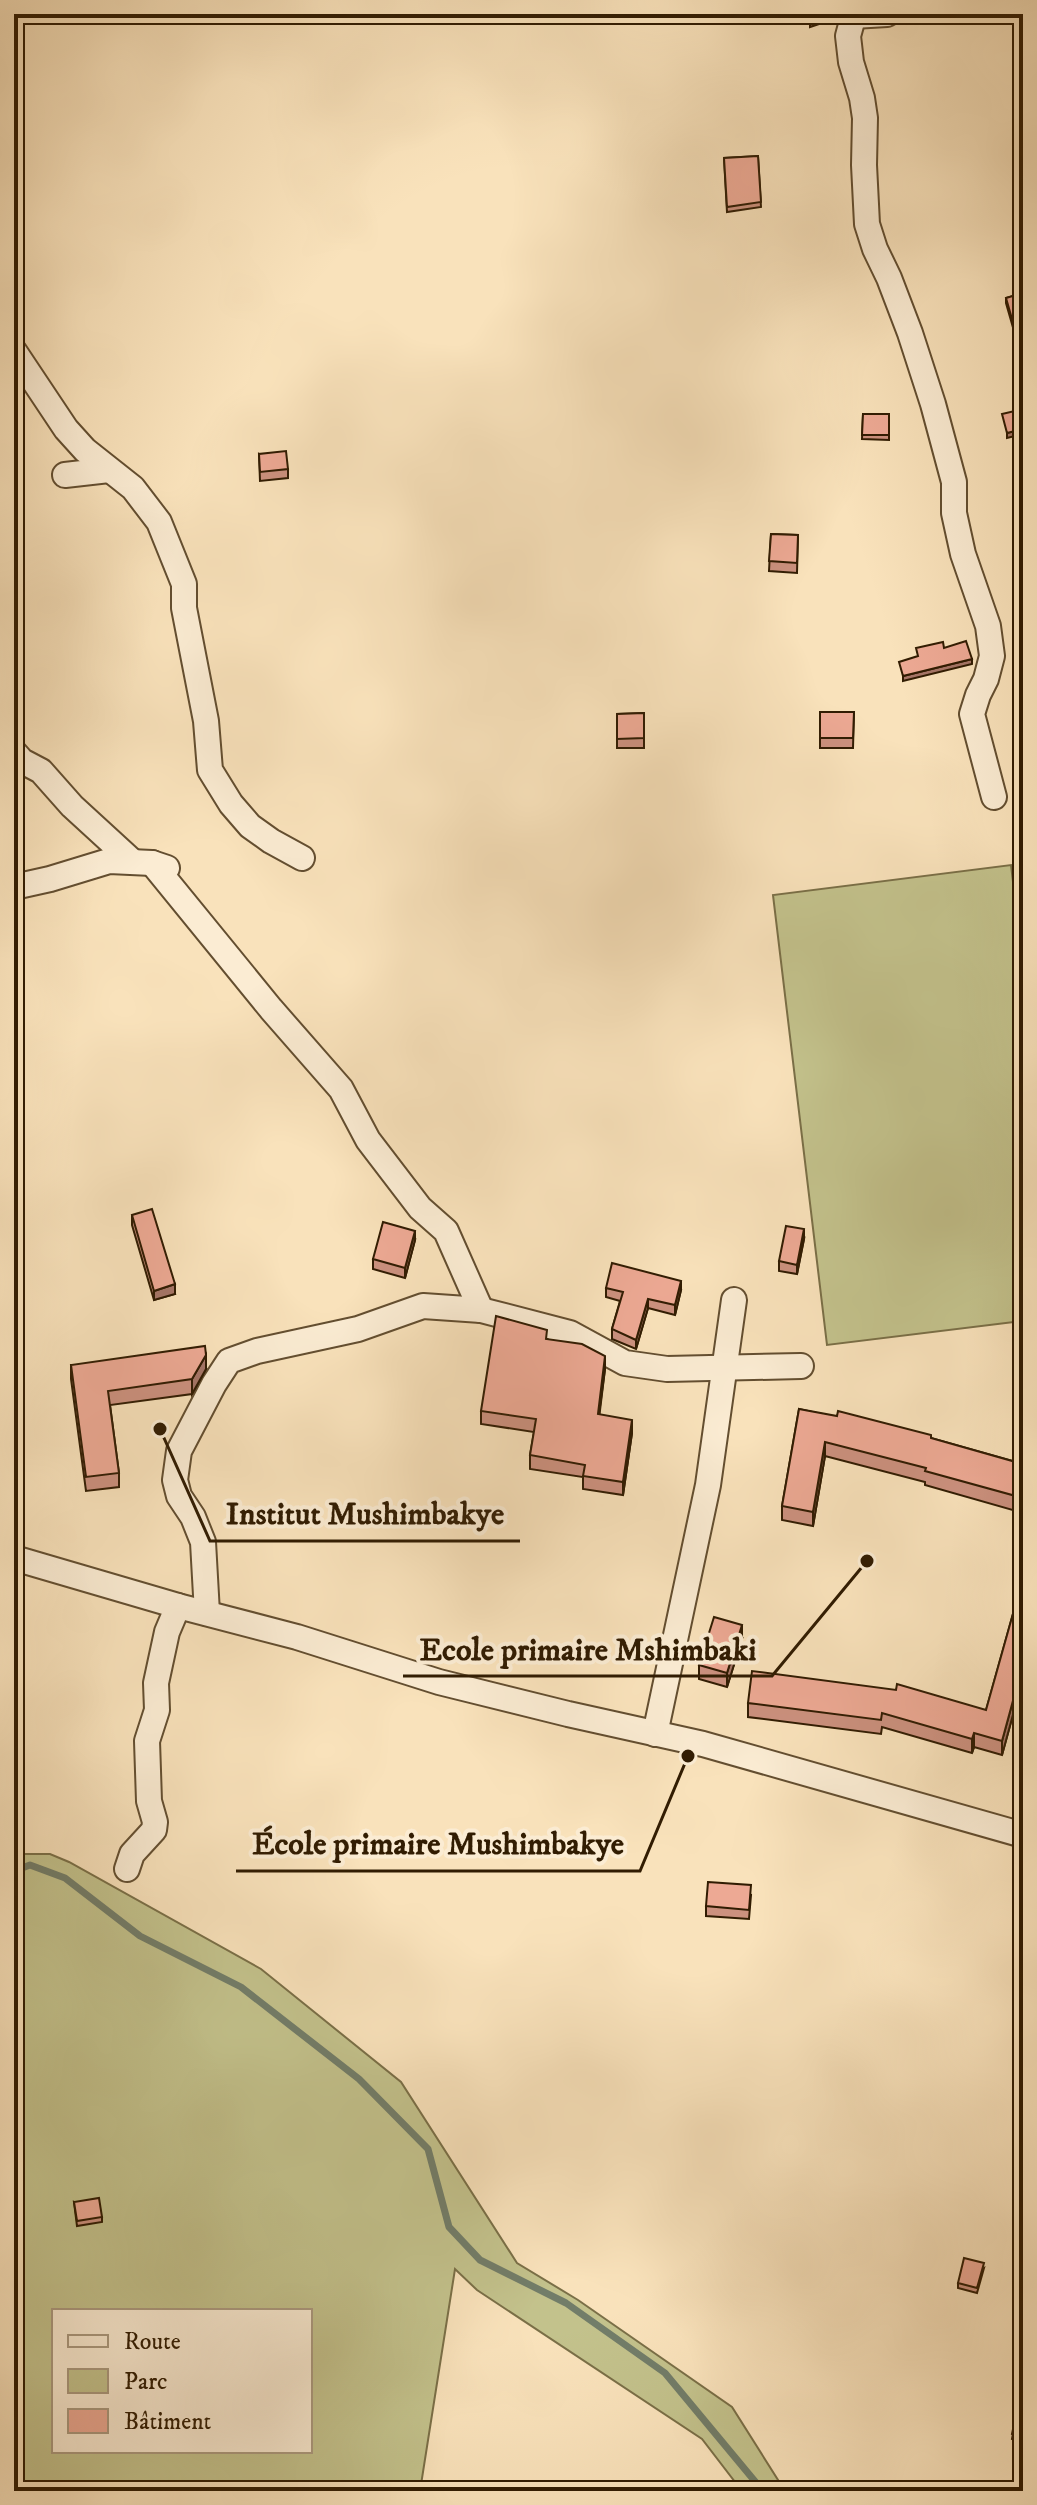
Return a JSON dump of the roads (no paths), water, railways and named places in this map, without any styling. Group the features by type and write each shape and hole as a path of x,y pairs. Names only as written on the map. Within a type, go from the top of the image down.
{"street":[{"path":"887,14 854,15 848,36 865,118 867,224 910,333 939,425 954,482 954,513 963,554 988,626 992,656 972,714 994,797"},
{"path":"14,351 66,429 133,488 159,522 184,584 184,608 206,721 210,770 231,804 250,826 302,858"},
{"path":"65,475 109,470"},
{"path":"14,752 22,761 41,771 72,806 153,865 206,926 271,1009 341,1089 368,1140 420,1208 446,1231 481,1310"},
{"path":"14,887 109,861 153,865"},
{"path":"655,1734 708,1485 734,1300"},
{"path":"207,1613 203,1542 193,1517 179,1496 175,1480 179,1451 229,1361 257,1351 358,1329 423,1306 481,1310 570,1333 625,1363 667,1369 801,1366"},
{"path":"14,1558 297,1637 439,1682 703,1744 1023,1835"},
{"path":"127,1869 132,1854 154,1830 149,1801 147,1741 157,1710 156,1683 167,1632 178,1606"}],"waterway":[{"path":"14,1871 30,1865 65,1878 140,1936 241,1987 359,2079 428,2149 449,2227 480,2260 566,2303 665,2373 763,2491"}],"place":[{"name":"Institut Mushimbakye","path":"160,1429"},
{"name":"Ecole primaire Mshimbaki","path":"867,1561"},
{"name":"École primaire Mushimbakye","path":"688,1756"}]}
